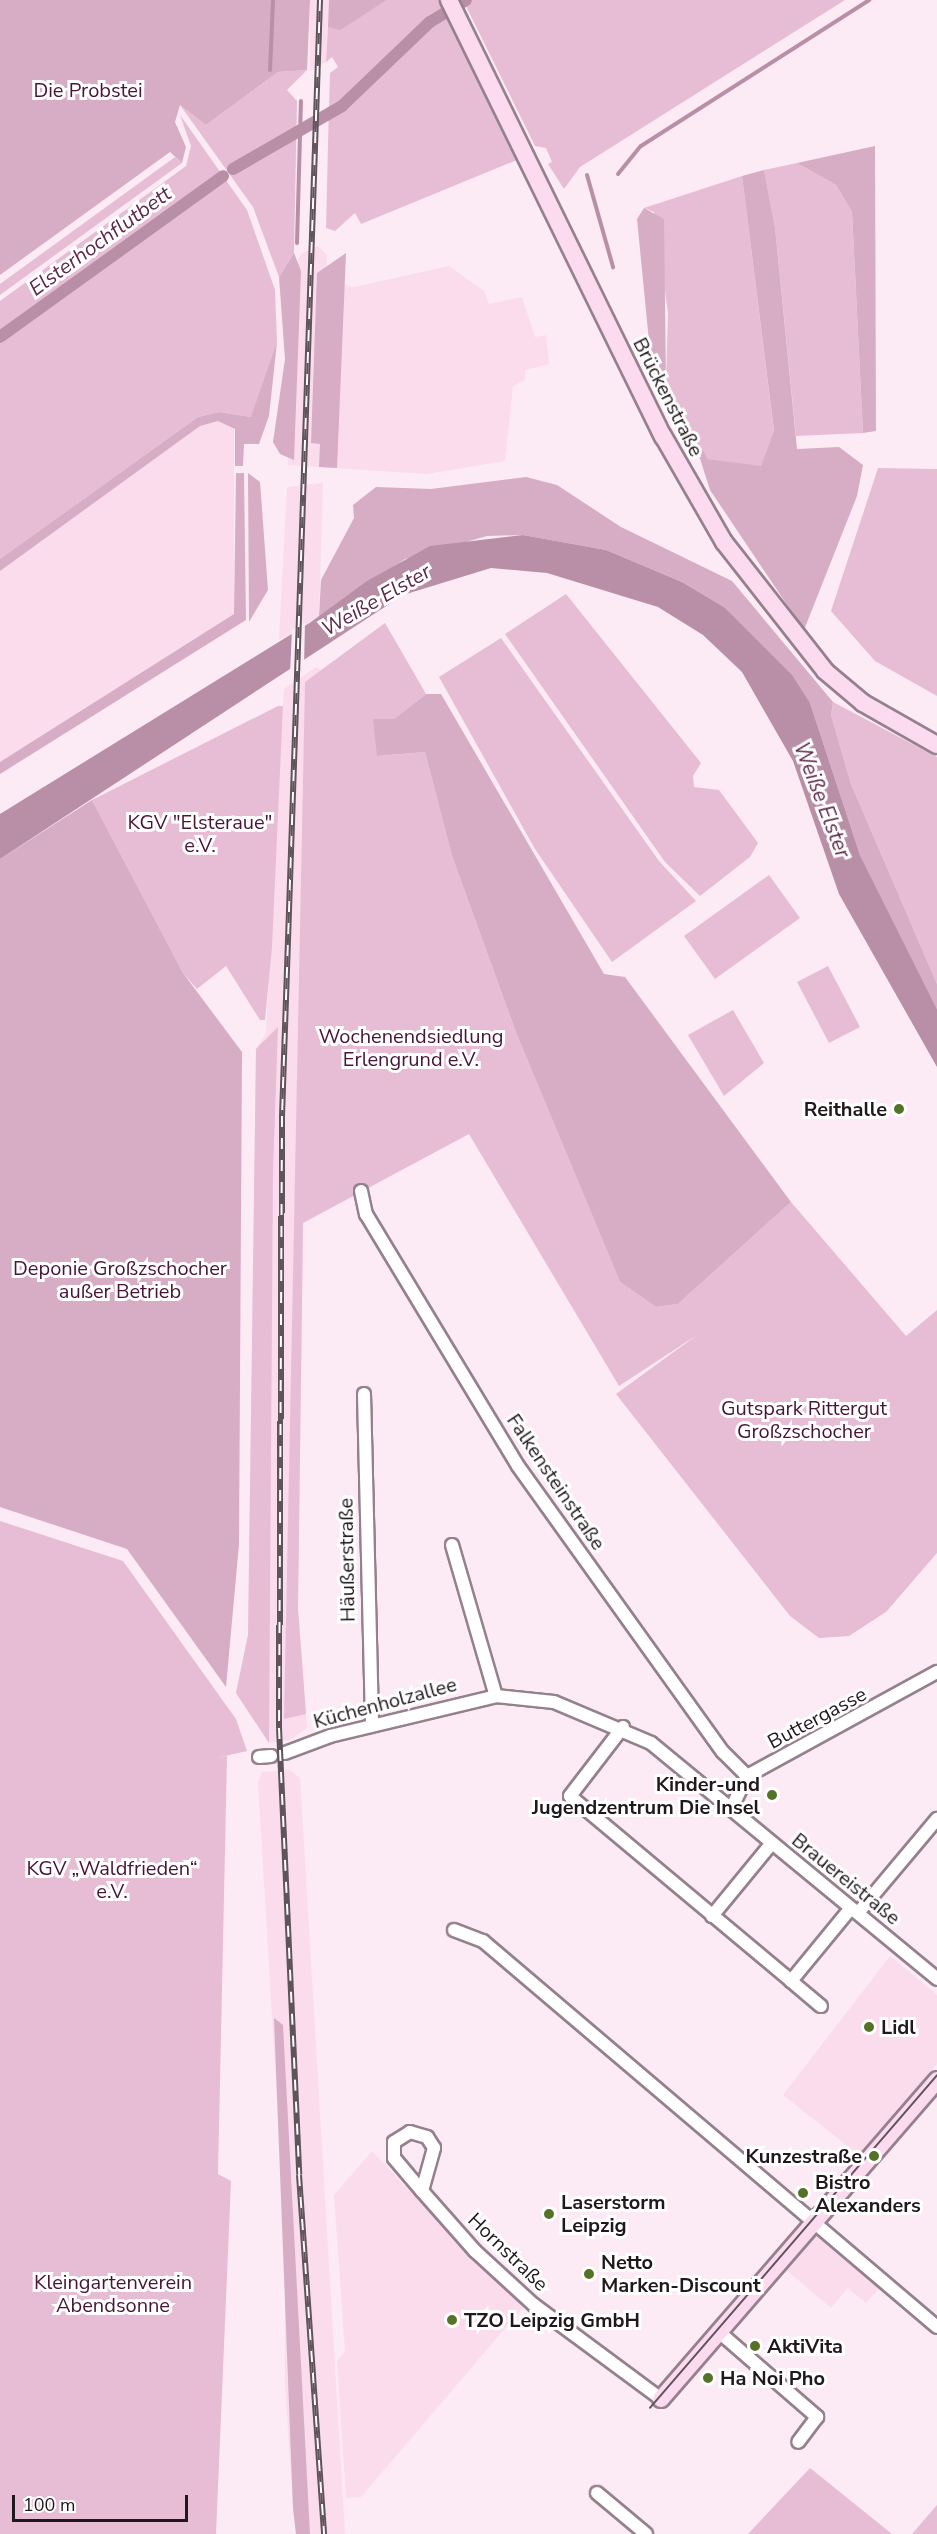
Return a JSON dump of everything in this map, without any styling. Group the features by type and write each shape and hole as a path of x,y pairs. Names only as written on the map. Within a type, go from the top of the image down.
{"main road":[{"name":"Brückenstraße","path":"449,0 658,428 724,542 825,671 863,703 937,745"},
{"path":"661,2399 937,2080"}],"street":[{"name":"Falkensteinstraße","path":"361,1191 366,1214 518,1466 723,1752 747,1776"},
{"name":"Häußerstraße","path":"364,1394 372,1725"},
{"path":"452,1545 496,1696"},
{"name":"Buttergasse","path":"747,1776 937,1672"},
{"name":"Küchenholzallee","path":"285,1753 372,1725 496,1696 554,1702 623,1727 651,1743 731,1809"},
{"path":"623,1727 570,1796 821,2006"},
{"path":"731,1809 747,1776"},
{"name":"Brauereistraße","path":"731,1809 937,1979"},
{"path":"791,1981 937,1819"},
{"path":"712,1916 772,1843"},
{"path":"454,1930 483,1941 937,2327"},
{"name":"Hornstraße","path":"422,2191 434,2148 428,2137 411,2132 394,2142 391,2152 422,2191 475,2251 534,2305 661,2399"},
{"path":"719,2332 817,2417 798,2442"},
{"path":"597,2493 646,2534"}],"shaded area":[{"path":"310,0 329,0 326,62 310,71"},
{"path":"318,246 327,255 326,280 354,287 449,266 484,291 489,304 522,297 535,337 546,335 549,364 525,370 525,380 513,386 505,461 427,474 288,465 295,265 301,254"},
{"path":"198,417 234,419 234,614 5,759 11,768 0,774 0,559"},
{"path":"323,483 319,617 279,640 287,487"},
{"path":"316,667 321,670 303,1236 298,1609 307,1728 289,1740 269,1743 236,1693 248,1635 256,1049 266,1033 284,689"},
{"path":"290,1770 300,1778 345,2534 296,2534 293,2508 285,2385 285,2235 258,1782 262,1772"},
{"path":"890,1956 937,1995 937,2064 859,2155 783,2095"},
{"path":"372,2151 476,2262 525,2305 361,2497 346,2498 337,2361 345,2351 334,2195"},
{"path":"818,2226 884,2283 866,2303 848,2288 831,2308 783,2267"}],"green space":[{"name":"Die Probstei","path":"0,0 310,0 307,70 278,72 206,125 180,105 175,122 186,147 182,163 170,152 0,275"},
{"path":"329,0 387,0 340,30 328,27"},
{"path":"387,0 439,0 517,160 361,224 355,213 335,231 326,228 330,73 338,67 332,57 326,62 328,27 340,29"},
{"path":"463,0 845,0 580,167 564,189 548,164 552,162 546,148 535,146"},
{"path":"307,70 287,90 297,101 294,253 279,277 253,207 180,105 206,125 278,72"},
{"name":"Elsterhochflutbett","path":"180,115 247,210 275,290 277,342 255,412 251,417 219,412 198,417 0,559 0,301 186,166 191,146"},
{"path":"875,146 876,431 863,433 852,212 836,185 797,163"},
{"path":"175,157 182,163 0,295 0,284"},
{"path":"797,163 836,185 852,212 863,433 796,436 775,227 764,170"},
{"path":"764,170 775,227 797,449 839,447 863,465 857,496 804,630 710,490 696,446 652,372 637,219 644,208 664,219 666,383 708,459 761,466 774,431 742,176"},
{"path":"742,176 774,432 761,467 708,459 666,383 668,313 654,212 644,208"},
{"path":"294,253 301,271 294,460 280,454 273,442 285,359 279,277"},
{"path":"346,253 337,468 319,467 320,444 311,443 317,273"},
{"path":"277,342 269,416 259,444 244,444 243,466 235,466 235,429 218,421 200,426 0,571 0,559 198,417 219,412 251,417"},
{"path":"878,468 937,469 937,696 875,661 831,611"},
{"path":"236,473 244,473 246,620 0,774 0,762 234,614"},
{"path":"248,473 260,482 268,590 249,622"},
{"path":"526,477 557,485 621,527 732,581 833,702 831,715 851,784 937,984 937,1009 860,855 810,703 724,607 682,582 606,550 523,535 487,536 405,559 319,617 321,580 354,518 353,505 376,487 431,489"},
{"path":"566,594 701,763 693,776 694,787 719,790 758,843 750,857 700,896 665,862 505,634"},
{"path":"385,623 426,694 394,719 378,756 425,752 452,856 517,1035 620,1282 656,1307 678,1304 791,1202 906,1336 937,1310 937,1553 886,1612 849,1636 819,1638 790,1616 616,1394 697,1335 619,1386 469,1134 303,1223 298,1609 306,1714 284,1719 305,682"},
{"path":"501,638 659,861 696,901 612,962 535,849 439,677"},
{"path":"426,694 441,694 604,974 625,977 791,1202 678,1304 656,1307 620,1282 517,1035 452,856 425,752 377,756 373,719 394,719"},
{"path":"833,702 937,757 937,984 851,784 831,715"},
{"name":"KGV \"Elsteraue\" e.V.","path":"278,706 283,706 272,947 265,1020 260,1020 226,966 197,989 183,973 92,800"},
{"name":"Deponie Großzschocher außer Betrieb","path":"92,800 183,973 242,1052 239,1544 226,1687 127,1549 0,1507 0,859"},
{"path":"769,875 800,918 715,979 684,936"},
{"path":"828,966 860,1027 829,1043 797,982"},
{"path":"733,1010 764,1063 724,1096 688,1035"},
{"path":"278,1027 273,1171 269,1743 236,1693 248,1635 256,1049"},
{"path":"0,1521 123,1561 236,1719 247,1751 216,1758 227,1756 218,2174 231,2181 216,2534 0,2534"},
{"path":"274,2018 283,2025 310,2534 296,2534 293,2508"},
{"path":"810,2468 892,2534 748,2534"},
{"path":"937,2505 937,2534 912,2534"}],"water":[{"name":"Weiße Elster","path":"523,535 606,550 682,582 724,607 792,675 810,703 860,855 937,1009 937,1067 839,894 793,761 742,672 703,635 658,607 547,573 491,568 403,595 0,859 0,814 311,622 367,581 430,546"}],"pier":[{"path":"305,623 304,665 290,674 292,630"}],"waterway":[{"path":"270,70 273,0"},
{"name":"Elsterhochflutbett","path":"233,169 342,106 430,22 466,0"},
{"path":"618,174 641,146 869,0"},
{"path":"297,243 301,101"},
{"path":"587,175 613,267"},
{"name":"Elsterhochflutbett","path":"0,337 223,176"}],"tram line":[{"path":"650,2408 937,2076"}],"railway":[{"path":"320,0 282,1116 279,1728 299,2175 324,2534"}],"place":[{"name":"Reithalle","path":"899,1109"},
{"name":"Kinder-und Jugendzentrum Die Insel","path":"772,1795"},
{"name":"Lidl","path":"869,2027"},
{"name":"Kunzestraße","path":"874,2156"},
{"name":"Bistro Alexanders","path":"803,2193"},
{"name":"Laserstorm Leipzig","path":"549,2214"},
{"name":"Netto Marken-Discount","path":"589,2274"},
{"name":"TZO Leipzig GmbH","path":"452,2320"},
{"name":"AktiVita","path":"755,2346"},
{"name":"Ha Noi Pho","path":"708,2378"}],"park label":[{"name":"Wochenendsiedlung Erlengrund e.V.","path":"411,1048"},
{"name":"Gutspark Rittergut Großzschocher","path":"804,1420"},
{"name":"KGV „Waldfrieden“ e.V.","path":"112,1880"},
{"name":"Kleingartenverein Abendsonne","path":"113,2294"}]}
